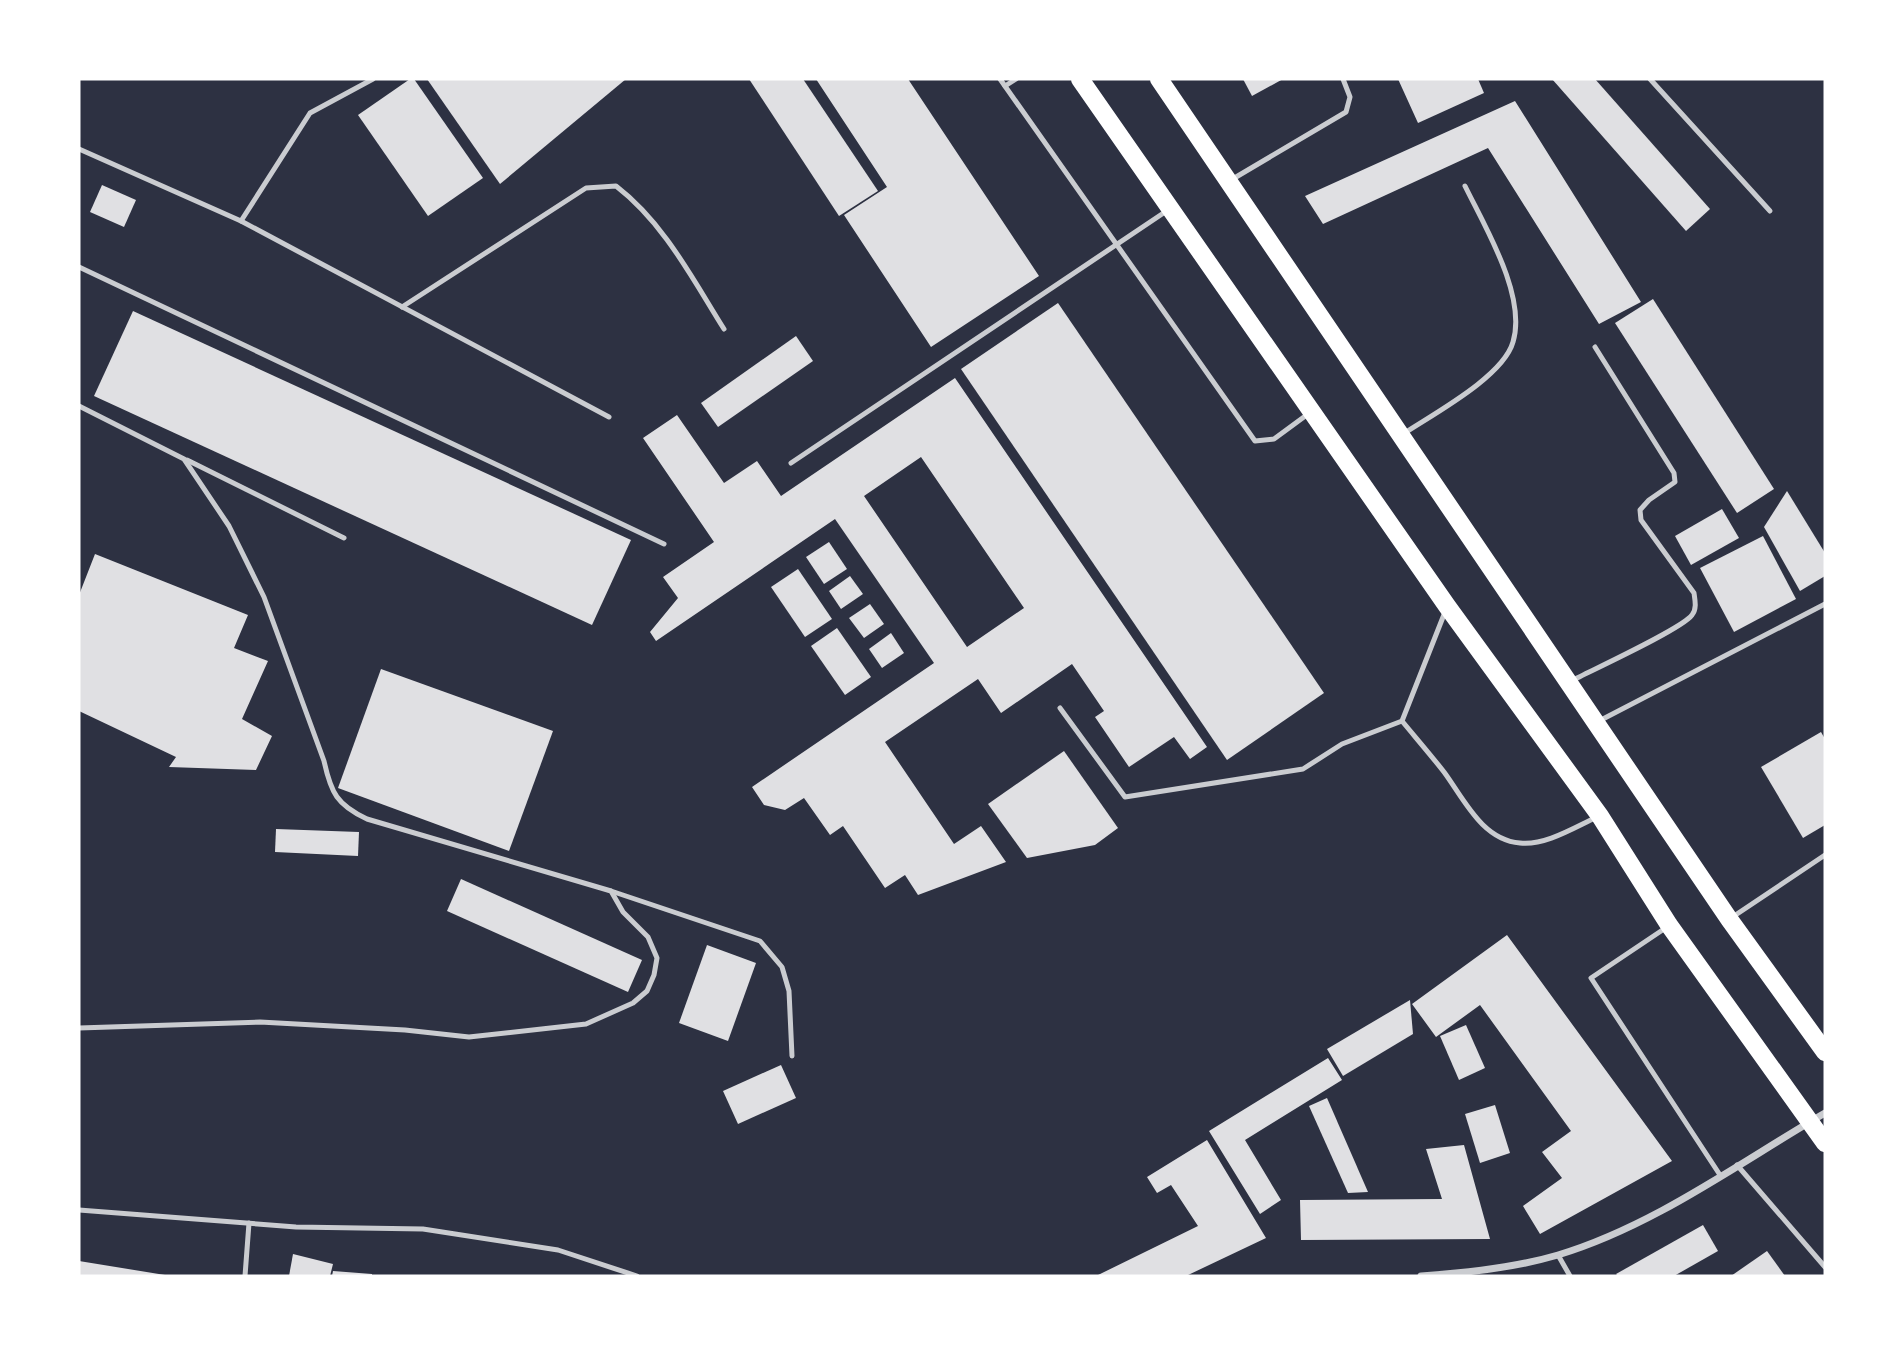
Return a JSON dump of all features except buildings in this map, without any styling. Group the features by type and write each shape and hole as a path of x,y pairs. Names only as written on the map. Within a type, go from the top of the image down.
{"main road":[{"path":"1080,79 1447,606 1600,816 1670,925 1818,1117 1825,1143"},
{"path":"1159,79 1729,919 1825,1052"}],"street":[{"path":"1421,1276 1508,1267 1558,1255 1609,1236 1818,1117"}],"lane":[{"path":"241,221 310,113 373,79"},
{"path":"999,79 1255,441 1273,439 1312,411"},
{"path":"1005,86 1016,79"},
{"path":"1228,182 1346,112 1350,97 1343,79"},
{"path":"1650,79 1770,211"},
{"path":"79,149 241,221 609,417"},
{"path":"402,307 586,188 616,186 638,203 662,232 724,329"},
{"path":"1401,436 1474,387 1498,364 1513,344 1516,322 1511,293 1497,253 1465,186"},
{"path":"791,463 1170,209"},
{"path":"79,267 664,544"},
{"path":"1568,682 1668,630 1692,615 1695,606 1694,593 1641,520 1640,510 1649,500 1675,482 1674,473 1595,347"},
{"path":"79,406 344,538"},
{"path":"184,458 229,526 264,597 324,761 329,788 346,810 367,819 611,891 760,941 782,967 789,991 792,1056"},
{"path":"1596,723 1825,604"},
{"path":"1060,708 1125,797 1303,769 1342,744 1402,721 1447,606"},
{"path":"1402,721 1468,808 1489,831 1505,840 1523,844 1600,816"},
{"path":"1729,919 1825,855"},
{"path":"79,1028 260,1022 469,1037 586,1024 633,1003 647,991 654,975 657,958 648,937 623,912 611,891"},
{"path":"1670,925 1591,978 1720,1175"},
{"path":"1737,1165 1825,1267"},
{"path":"79,1210 249,1223 423,1229 558,1250 637,1276"},
{"path":"244,1276 249,1223"},
{"path":"1558,1255 1570,1276"}]}
